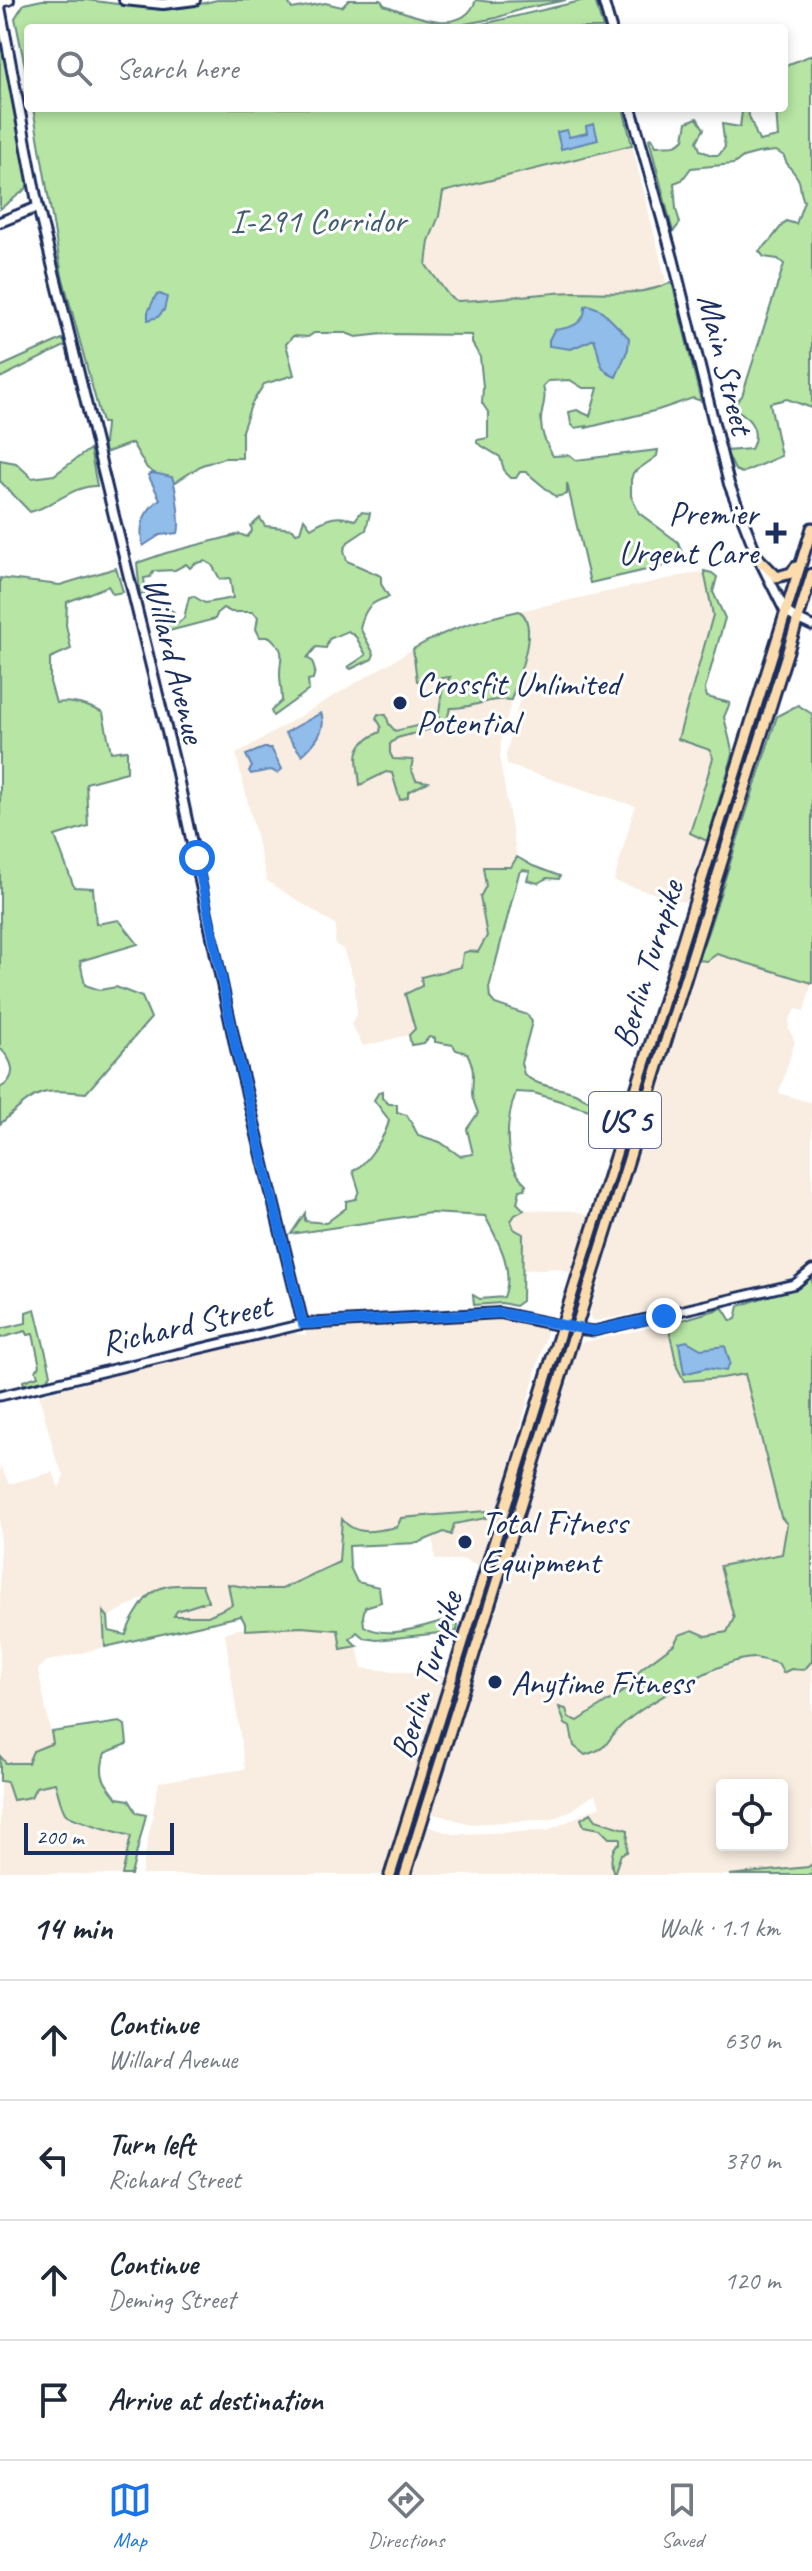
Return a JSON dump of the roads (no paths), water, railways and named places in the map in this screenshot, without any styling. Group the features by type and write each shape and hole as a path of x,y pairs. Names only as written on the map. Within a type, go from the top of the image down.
{"highway":[{"name":"Berlin Turnpike","path":"390,1875 812,528"},
{"path":"759,559 773,576 782,577 793,571 804,553"},
{"name":"Berlin Turnpike","path":"405,1875 812,574"},
{"path":"505,1507 519,1511"},
{"path":"448,1690 462,1693"}],"main road":[{"path":"0,5 9,0"},
{"path":"124,0 163,4 195,0"},
{"path":"603,0 610,24"},
{"name":"Willard Avenue","path":"0,5 38,207 175,764 236,1049 303,1324"},
{"name":"Main Street","path":"632,112 673,258 729,484 759,559 785,611 797,619"},
{"path":"0,222 38,207"},
{"name":"Richard Street","path":"303,1324 500,1313 577,1329"}],"street":[{"path":"797,619 812,626"},
{"path":"577,1329 594,1331 795,1284 812,1270"},
{"name":"Richard Street","path":"0,1396 303,1324"}],"water":[{"path":"594,124 598,140 561,149 557,132 567,130 569,137 587,133 586,126"},
{"path":"156,295 167,297 164,310 158,317 148,320 148,312"},
{"path":"585,306 601,310 629,338 628,349 616,377 602,366 594,339 571,349 549,346 554,330 576,324 583,317"},
{"path":"153,473 172,477 179,529 178,533 160,535 143,546 141,531 144,519 160,499 148,475"},
{"path":"321,713 321,731 302,755 285,733"},
{"path":"271,748 282,769 278,773 271,770 251,774 249,771 252,767 246,755"},
{"path":"687,1341 701,1349 725,1346 730,1363 726,1371 707,1368 684,1374 679,1343"}],"place":[{"name":"Premier Urgent Care","path":"776,533"},
{"name":"Crossfit Unlimited Potential","path":"400,703"},
{"name":"Total Fitness Equipment","path":"465,1542"},
{"name":"Anytime Fitness","path":"495,1682"}],"park label":[{"name":"I-291 Corridor","path":"318,220"}]}
